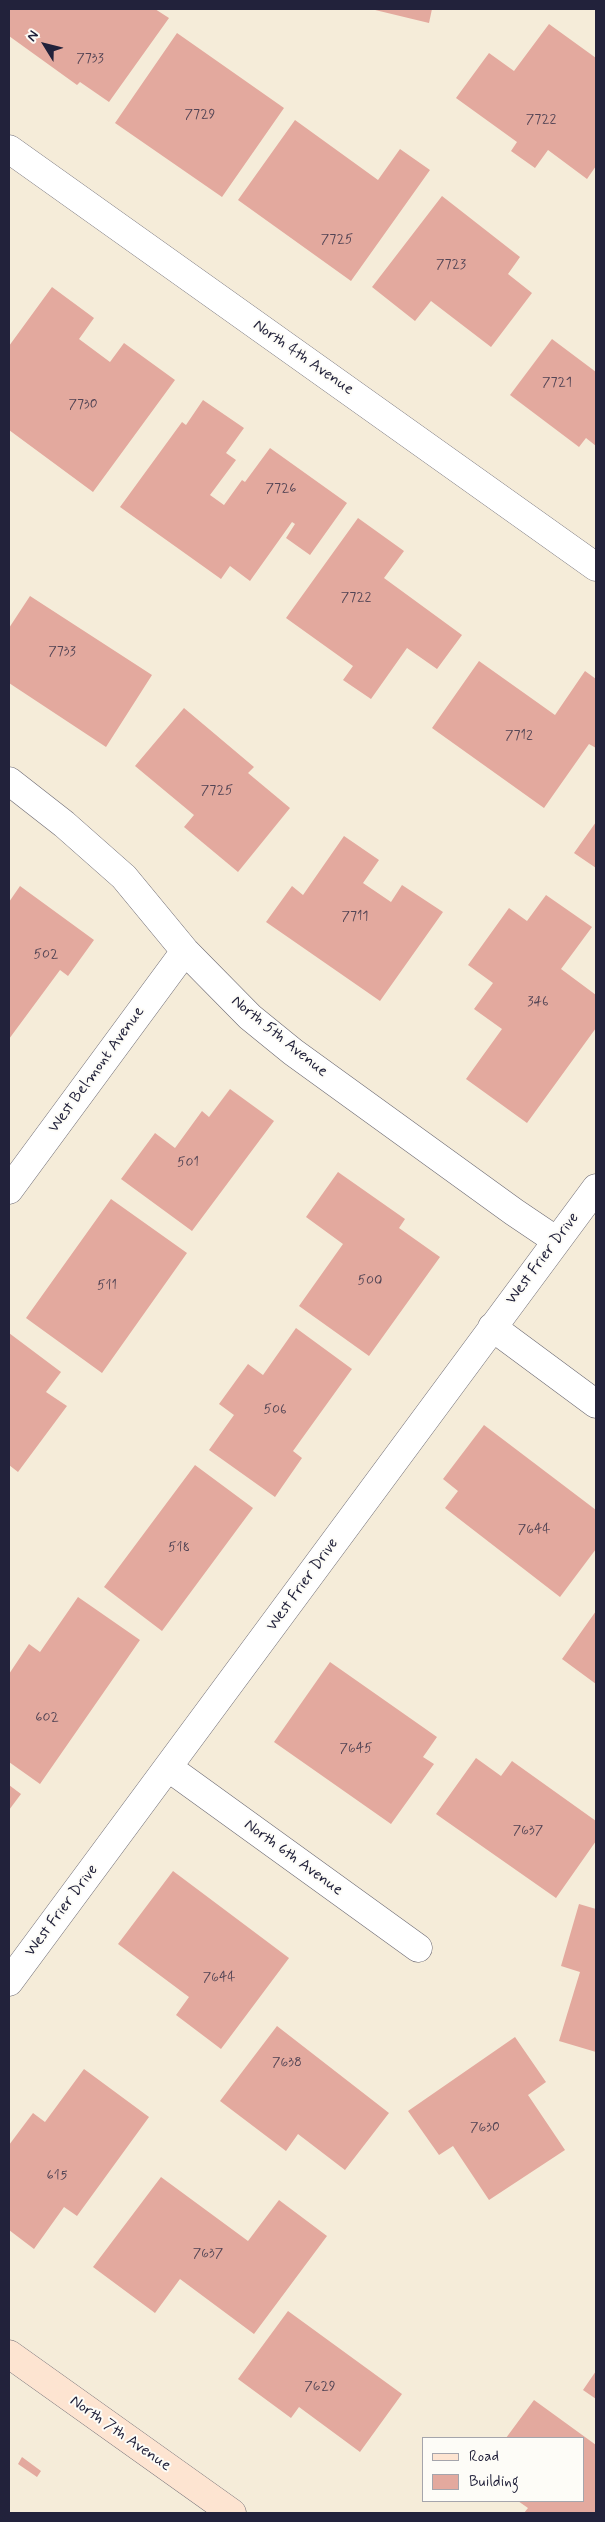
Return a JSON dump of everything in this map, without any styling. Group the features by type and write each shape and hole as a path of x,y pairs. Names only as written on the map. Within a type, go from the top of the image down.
{"main road":[{"name":"North 7th Avenue","path":"9,2354 232,2513"}],"street":[{"name":"North 4th Avenue","path":"9,148 596,567"},
{"name":"North 5th Avenue","path":"9,781 64,824 124,876 185,951 250,1017 286,1046 506,1207 557,1241"},
{"name":"West Belmont Avenue","path":"9,1190 185,951"},
{"name":"West Frier Drive","path":"9,1982 596,1188"},
{"path":"492,1327 596,1404"},
{"name":"North 6th Avenue","path":"169,1768 418,1948"}],"building":[{"path":"9,9 155,9 169,18 109,102 80,82 77,85 9,36"},
{"path":"371,9 432,9 429,23"},
{"path":"549,24 596,58 596,166 587,179 548,150 535,168 511,151 517,142 456,98 489,53 514,71"},
{"path":"177,33 284,108 222,197 115,123"},
{"path":"295,120 378,180 400,149 430,170 351,281 238,200"},
{"path":"442,196 520,257 508,274 532,293 491,347 431,301 415,321 372,287"},
{"path":"52,287 94,318 79,339 110,362 124,343 175,380 93,492 9,430 9,346"},
{"path":"552,339 596,372 596,446 586,438 579,447 510,395"},
{"path":"203,400 244,428 226,453 236,460 210,495 224,505 242,480 245,482 270,448 347,503 310,555 286,538 295,524 292,522 250,581 230,566 221,579 120,507 182,422 186,425"},
{"path":"358,518 404,551 384,578 462,635 437,669 407,648 371,699 343,680 353,666 286,618"},
{"path":"30,596 152,675 106,747 9,683 9,628"},
{"path":"479,661 555,715 585,671 596,679 596,748 589,744 544,808 432,728"},
{"path":"184,708 254,767 248,773 290,808 238,872 184,827 194,815 135,766"},
{"path":"596,822 596,868 574,853"},
{"path":"344,836 379,860 363,883 391,902 402,885 443,912 380,1001 266,922 292,886 303,895"},
{"path":"20,886 94,940 68,976 60,970 9,1039 9,902"},
{"path":"546,895 592,927 561,969 596,995 596,1028 527,1123 466,1079 502,1029 474,1009 493,983 468,965 509,908 527,921"},
{"path":"230,1089 274,1121 192,1231 121,1179 155,1133 175,1148 202,1111 209,1117"},
{"path":"338,1172 405,1219 399,1228 440,1257 369,1356 299,1306 343,1244 306,1217"},
{"path":"111,1199 187,1253 102,1373 26,1318"},
{"path":"296,1328 352,1369 293,1451 302,1458 275,1497 209,1450 234,1415 219,1404 248,1364 263,1375"},
{"path":"9,1333 61,1372 46,1392 67,1406 18,1472 9,1465"},
{"path":"484,1425 596,1510 596,1549 560,1597 445,1508 458,1491 443,1479"},
{"path":"195,1465 253,1508 162,1631 104,1587"},
{"path":"78,1597 140,1640 40,1784 9,1762 9,1674 29,1644 40,1652"},
{"path":"596,1611 596,1684 562,1659"},
{"path":"330,1662 437,1737 423,1757 434,1764 391,1824 274,1742"},
{"path":"476,1758 501,1776 512,1761 596,1821 596,1841 556,1898 436,1814"},
{"path":"9,1785 21,1794 9,1810"},
{"path":"173,1871 289,1958 221,2049 176,2015 189,1997 118,1944"},
{"path":"579,1904 596,1909 596,2052 559,2041 580,1972 561,1966"},
{"path":"277,2026 389,2113 345,2170 298,2134 286,2151 220,2101"},
{"path":"515,2037 546,2082 528,2095 565,2150 489,2200 453,2146 439,2155 408,2111"},
{"path":"84,2069 149,2117 77,2216 64,2207 34,2249 9,2230 9,2145 33,2113 45,2122"},
{"path":"161,2177 248,2241 279,2200 327,2236 254,2334 180,2279 155,2313 93,2267"},
{"path":"288,2311 402,2394 360,2452 299,2407 291,2418 238,2379"},
{"path":"596,2371 596,2399 583,2390"},
{"path":"534,2400 585,2437 507,2437"},
{"path":"585,2437 596,2445 596,2513 524,2513 528,2508 519,2502 585,2502"},
{"path":"22,2457 41,2471 37,2477 18,2464"}]}
